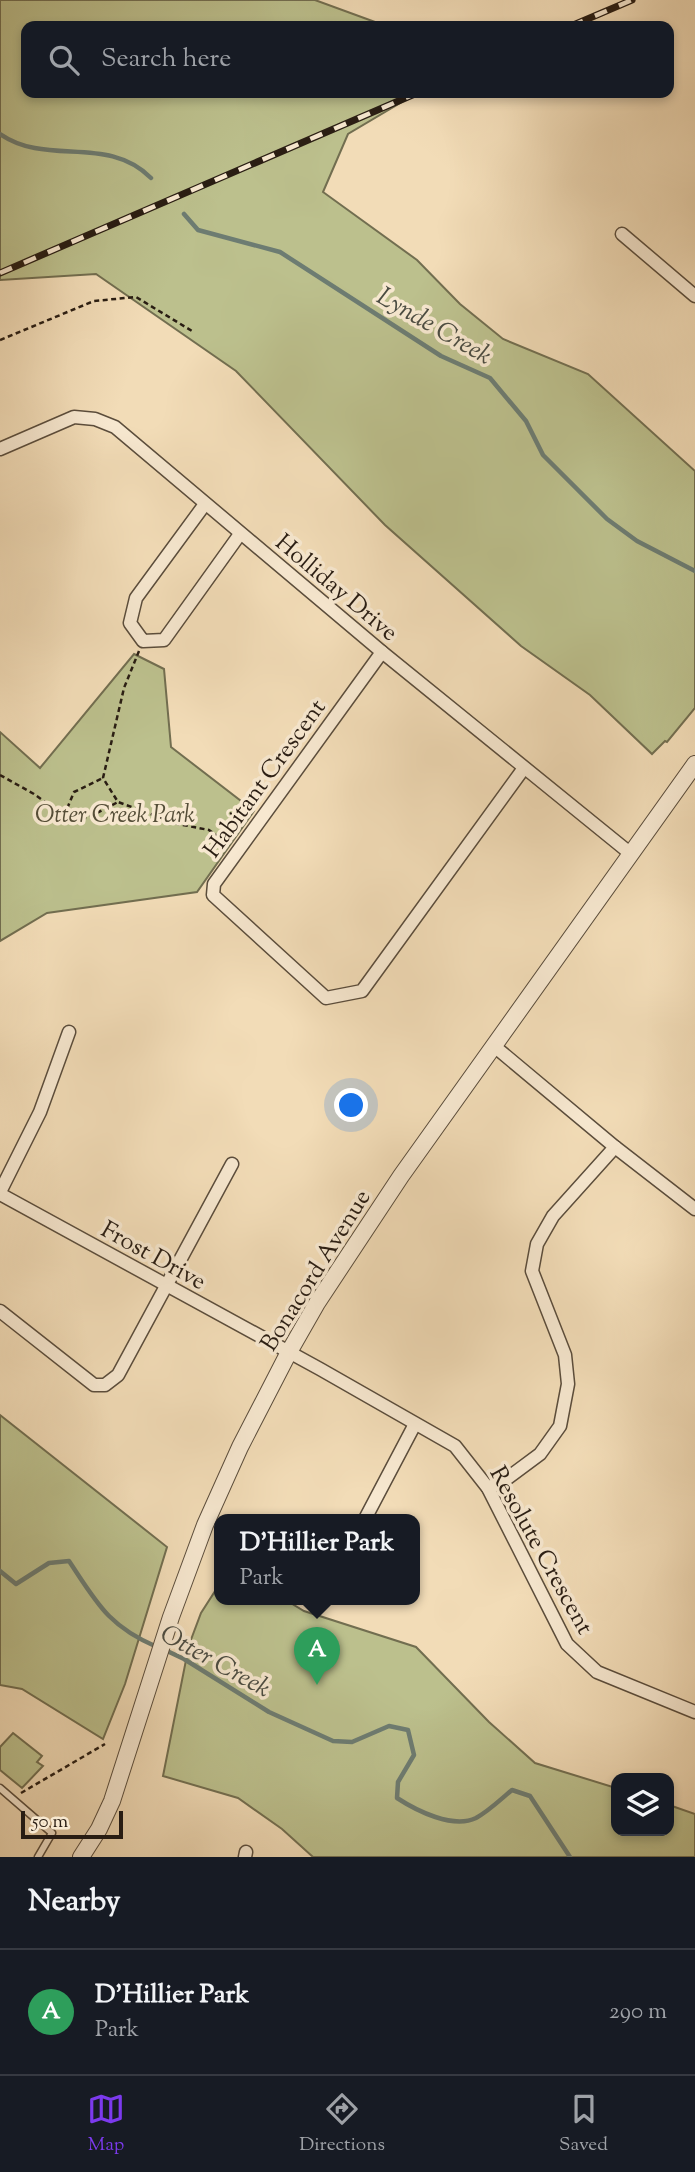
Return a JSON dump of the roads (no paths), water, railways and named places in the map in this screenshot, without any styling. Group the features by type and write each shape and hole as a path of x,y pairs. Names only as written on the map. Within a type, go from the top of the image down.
{"street":[{"path":"622,234 695,296"},
{"name":"Holliday Drive","path":"0,449 74,417 95,419 115,427 382,652 631,855"},
{"path":"205,505 136,598 130,623 143,641 164,640 240,534"},
{"name":"Habitant Crescent","path":"382,652 214,884 213,895 326,998 362,991 524,768"},
{"name":"Bonacord Avenue","path":"81,1857 99,1829 111,1801 171,1617 205,1525 240,1447 289,1352 317,1303 401,1176 695,764"},
{"path":"0,1193 40,1112 69,1032"},
{"path":"494,1046 615,1147 695,1209"},
{"path":"488,1488 505,1480 540,1454 560,1426 568,1384 565,1355 532,1271 537,1244 554,1216 615,1147"},
{"path":"0,1311 94,1385 106,1385 118,1375 232,1164"},
{"name":"Frost Drive","path":"0,1193 166,1287 289,1352"},
{"name":"Resolute Crescent","path":"289,1352 454,1446 488,1488 567,1644 597,1672 695,1712"},
{"path":"368,1514 415,1424"}],"lane":[{"path":"0,1787 52,1833 38,1857"}],"waterway":[{"name":"Lynde Creek","path":"0,134 18,144 38,149 116,157 134,165 151,178"},
{"name":"Lynde Creek","path":"184,214 198,230 280,252 441,356 490,378 526,421 543,455 607,519 637,541 695,571"},
{"name":"Otter Creek","path":"0,1571 16,1584 49,1563 69,1561 96,1601 115,1622 157,1647"},
{"name":"Otter Creek","path":"165,1650 269,1712 333,1741 352,1742 389,1726 408,1730 414,1755 398,1782 397,1798 435,1817 467,1821 476,1818 512,1790 530,1796 570,1857"}],"railway":[{"path":"583,21 632,0"},
{"path":"0,273 405,98"}],"place":[{"name":"D'Hillier Park","path":"317,1685"}],"park label":[{"name":"Otter Creek Park","path":"115,814"}]}
